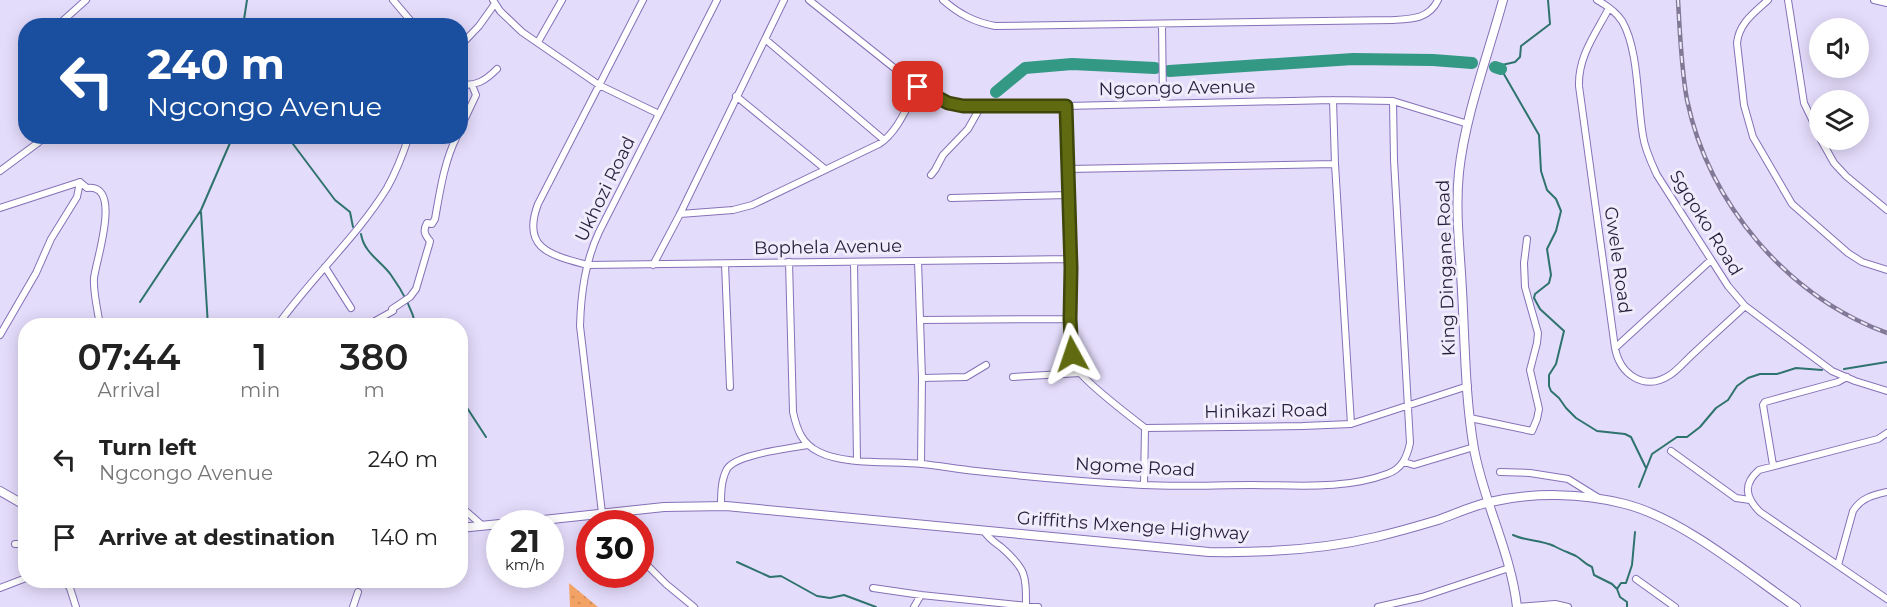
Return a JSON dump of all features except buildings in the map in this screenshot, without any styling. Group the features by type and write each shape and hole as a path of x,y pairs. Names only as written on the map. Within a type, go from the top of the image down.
{"street":[{"path":"66,18 86,0"},
{"path":"393,0 408,18"},
{"path":"538,42 562,0"},
{"path":"599,85 643,0"},
{"name":"Ukhozi Road","path":"602,510 580,326 580,304 587,265 599,232 717,0"},
{"path":"653,265 784,0"},
{"name":"Ngcongo Avenue","path":"809,0 918,87 948,103 963,106 1394,101 1468,124"},
{"path":"943,0 968,18 995,26 1413,19 1430,12 1438,0"},
{"name":"King Dingane Road","path":"1503,0 1468,124 1459,171 1457,204 1470,418 1474,447 1488,502 1509,568 1517,607"},
{"name":"Sgqoko Road","path":"1597,0 1620,19 1631,50 1643,137 1657,175 1728,286 1745,306 1832,371 1887,391"},
{"path":"1768,0 1751,15 1738,34 1737,43 1744,105 1753,137 1783,189 1799,211 1848,253 1862,262 1887,270"},
{"path":"1788,0 1802,94 1809,115"},
{"path":"1874,0 1887,3"},
{"path":"468,38 480,26 494,2 517,28 599,85 659,114"},
{"name":"Gwele Road","path":"1609,8 1582,58 1578,72 1615,348 1621,366 1627,373 1645,381 1669,376 1745,306"},
{"path":"1162,24 1163,103"},
{"path":"765,39 884,140"},
{"path":"468,85 487,79 497,69"},
{"path":"468,112 476,95 472,85"},
{"name":"Bophela Avenue","path":"599,85 538,204 532,225 535,238 545,251 554,255 587,265 1070,258"},
{"path":"680,214 733,210 752,205 884,140 918,87"},
{"path":"736,96 825,169"},
{"path":"1333,100 1351,424"},
{"path":"1394,101 1394,160 1410,443 1404,462 1414,465 1474,447"},
{"path":"931,175 943,155 968,129 981,106"},
{"path":"1066,106 1072,354 1080,373 1145,428 1144,485"},
{"path":"0,171 36,144"},
{"path":"283,318 348,240 387,188 406,144"},
{"path":"380,318 410,297 416,288 429,245 424,229 427,222 432,224 435,219 446,167 454,144"},
{"path":"1827,150 1834,163 1846,176 1887,210"},
{"path":"1068,169 1335,164"},
{"path":"0,208 81,182"},
{"path":"81,182 87,188 96,188 101,192 106,205 104,232 94,279 99,318"},
{"path":"0,335 36,273 51,239 77,197 81,182"},
{"path":"951,198 1069,195"},
{"path":"1470,418 1532,431 1537,419 1539,409 1530,370 1538,333 1525,287 1524,263 1527,239"},
{"path":"1615,348 1711,260"},
{"path":"918,261 922,378 921,464"},
{"path":"721,506 724,476 728,466 734,460 807,445 796,428 793,412 789,262"},
{"path":"854,262 857,460"},
{"path":"725,264 730,387"},
{"path":"325,267 351,308"},
{"path":"920,320 1070,319"},
{"path":"922,378 966,377 986,365"},
{"path":"1013,377 1080,373"},
{"path":"1773,465 1763,405 1765,402 1838,382 1846,377"},
{"name":"Hinikazi Road","path":"1145,428 1351,424 1468,386"},
{"path":"1887,433 1878,438 1759,470 1752,476 1748,485 1750,500 1760,512 1887,599"},
{"name":"Ngome Road","path":"807,445 820,453 857,460 1144,485 1330,485 1375,478 1390,473 1404,462"},
{"path":"1671,451 1736,498 1750,500"},
{"path":"1500,472 1530,472 1568,479 1600,499"},
{"path":"0,491 18,501"},
{"path":"1838,565 1857,504 1864,499 1887,492"},
{"name":"Griffiths Mxenge Highway","path":"633,510 721,506 1209,552 1258,552 1298,550 1375,537 1438,520 1488,502 1516,497 1556,495 1626,504 1672,524 1796,607"},
{"path":"468,513 483,526"},
{"path":"468,527 486,526"},
{"path":"984,531 1024,572 1026,606"},
{"path":"1378,607 1422,597 1509,568"},
{"path":"654,572 694,607"},
{"path":"1636,579 1675,607"},
{"path":"0,588 18,581"},
{"path":"70,588 76,607"},
{"path":"873,588 1012,606 1038,607"},
{"path":"353,607 358,592"},
{"path":"914,607 921,595"},
{"path":"1517,607 1556,604 1568,607"}],"shaded area":[{"path":"569,583 598,607 570,607"}],"waterway":[{"path":"244,18 247,0"},
{"path":"1548,0 1550,24 1521,46 1520,57 1515,62 1502,65 1501,69 1539,135 1541,171 1547,190 1556,199 1561,211 1556,231 1547,249 1551,275 1549,283 1535,294 1534,298 1540,309 1564,331 1556,364 1549,375 1549,386 1576,418 1597,431 1625,434 1631,437 1646,468"},
{"path":"1169,71 1353,59 1472,63"},
{"path":"996,92 1025,68 1072,64 1155,68"},
{"path":"1495,67 1501,69"},
{"path":"140,302 201,210 230,144"},
{"path":"293,144 335,200 350,212 353,227"},
{"path":"201,212 208,318"},
{"path":"361,234 369,252 399,286 413,318"},
{"path":"1844,369 1887,362"},
{"path":"1639,487 1652,454 1677,437 1687,437 1700,427 1716,408 1728,400 1737,386 1748,378 1760,374 1777,374 1796,368 1822,370"},
{"path":"468,409 486,437"},
{"path":"1627,607 1627,602 1620,597 1617,589 1621,583 1626,583 1632,565 1635,532"},
{"path":"1513,535 1549,544 1576,556 1592,567 1594,575 1617,589"},
{"path":"737,562 770,577 781,576 817,596 830,598 844,595 876,607"}],"railway":[{"path":"1678,0 1687,100 1698,138 1713,175 1734,210 1758,242 1817,296 1851,317 1887,333"}],"route":[{"path":"918,87 948,103 963,106 1066,106 1072,354"}]}
